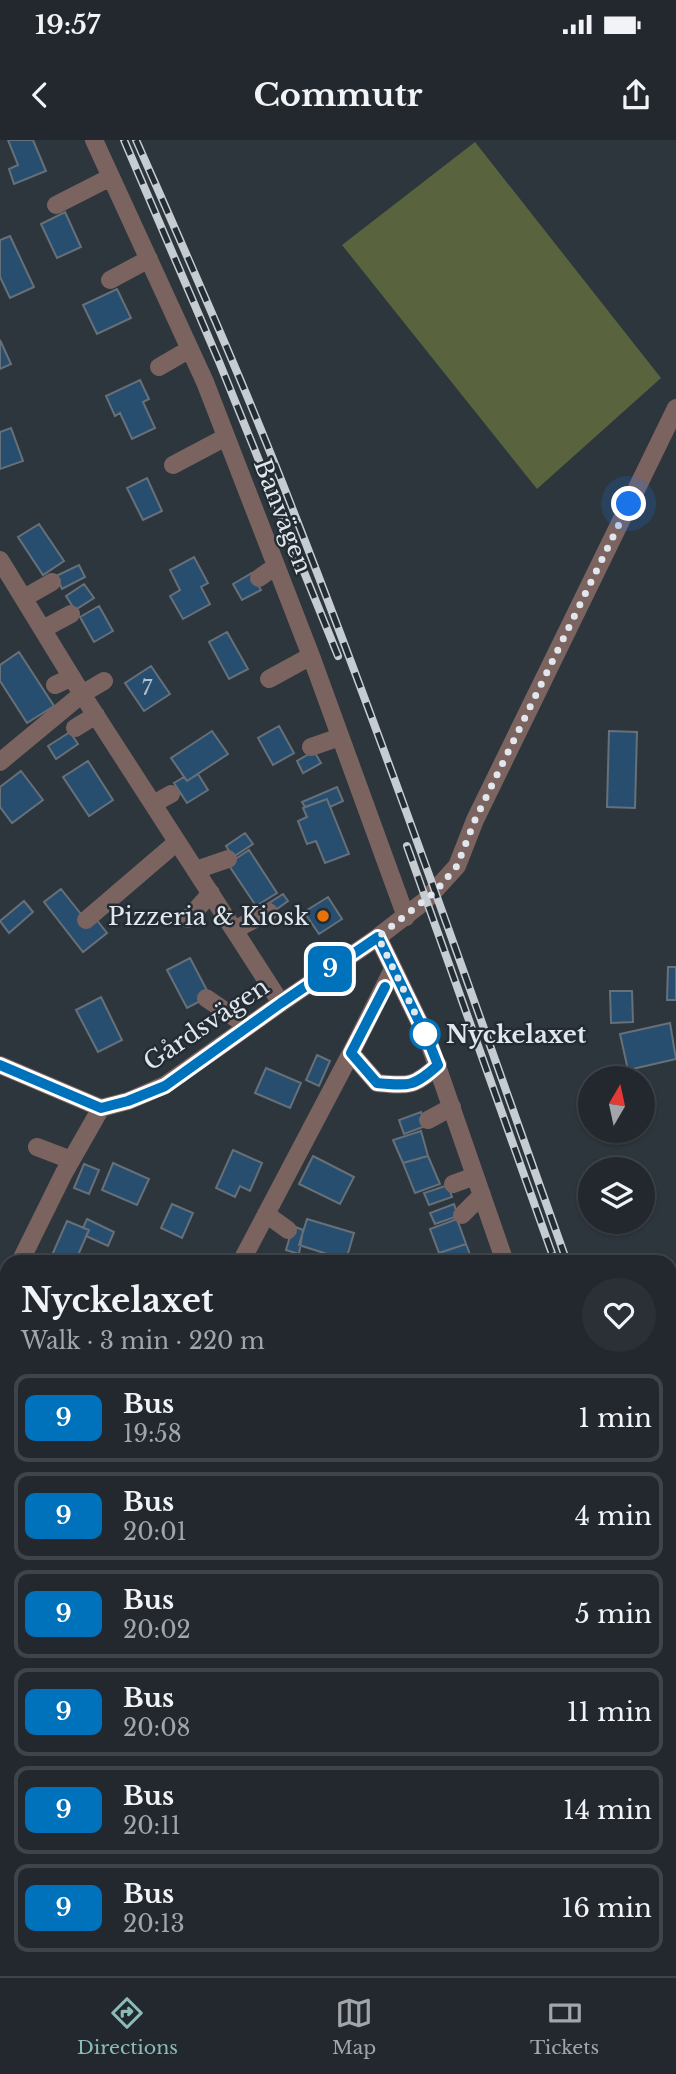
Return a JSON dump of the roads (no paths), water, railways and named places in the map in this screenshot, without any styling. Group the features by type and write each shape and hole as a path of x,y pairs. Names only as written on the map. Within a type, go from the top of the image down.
{"street":[{"name":"Banvägen","path":"94,140 190,349 226,437 311,656 340,737 353,787 406,917"},
{"path":"57,205 111,177"},
{"path":"110,280 149,259"},
{"path":"159,367 190,349"},
{"name":"Gårdsvägen","path":"101,1108 128,1101 165,1086 406,917 435,892 457,866 475,820 676,408"},
{"path":"173,465 226,437"},
{"path":"0,560 82,694 281,1003"},
{"path":"259,578 276,566"},
{"path":"24,598 52,582"},
{"path":"43,629 71,614"},
{"path":"269,679 311,656"},
{"path":"55,685 72,677"},
{"path":"0,762 82,694 104,681"},
{"path":"75,728 96,715"},
{"path":"311,747 340,737"},
{"path":"153,804 171,794"},
{"path":"86,920 177,842"},
{"path":"196,870 228,859"},
{"path":"188,919 211,893"},
{"path":"234,930 269,912"},
{"path":"378,937 438,1065 503,1255"},
{"path":"245,1255 393,969"},
{"path":"206,998 247,1027"},
{"path":"351,1053 377,1083 400,1085 420,1082 438,1065"},
{"path":"0,1065 101,1108 71,1160 24,1255"},
{"path":"428,1119 452,1107"},
{"path":"37,1147 71,1160"},
{"path":"453,1184 475,1176"},
{"path":"462,1215 482,1195"},
{"path":"266,1214 288,1230"}],"railway":[{"path":"124,140 220,364 338,656"},
{"path":"136,140 258,423 332,610 565,1255"},
{"path":"407,846 553,1255"}],"place":[{"name":"Pizzeria & Kiosk","path":"323,916"},
{"name":"Nyckelaxet","path":"425,1034"}]}
